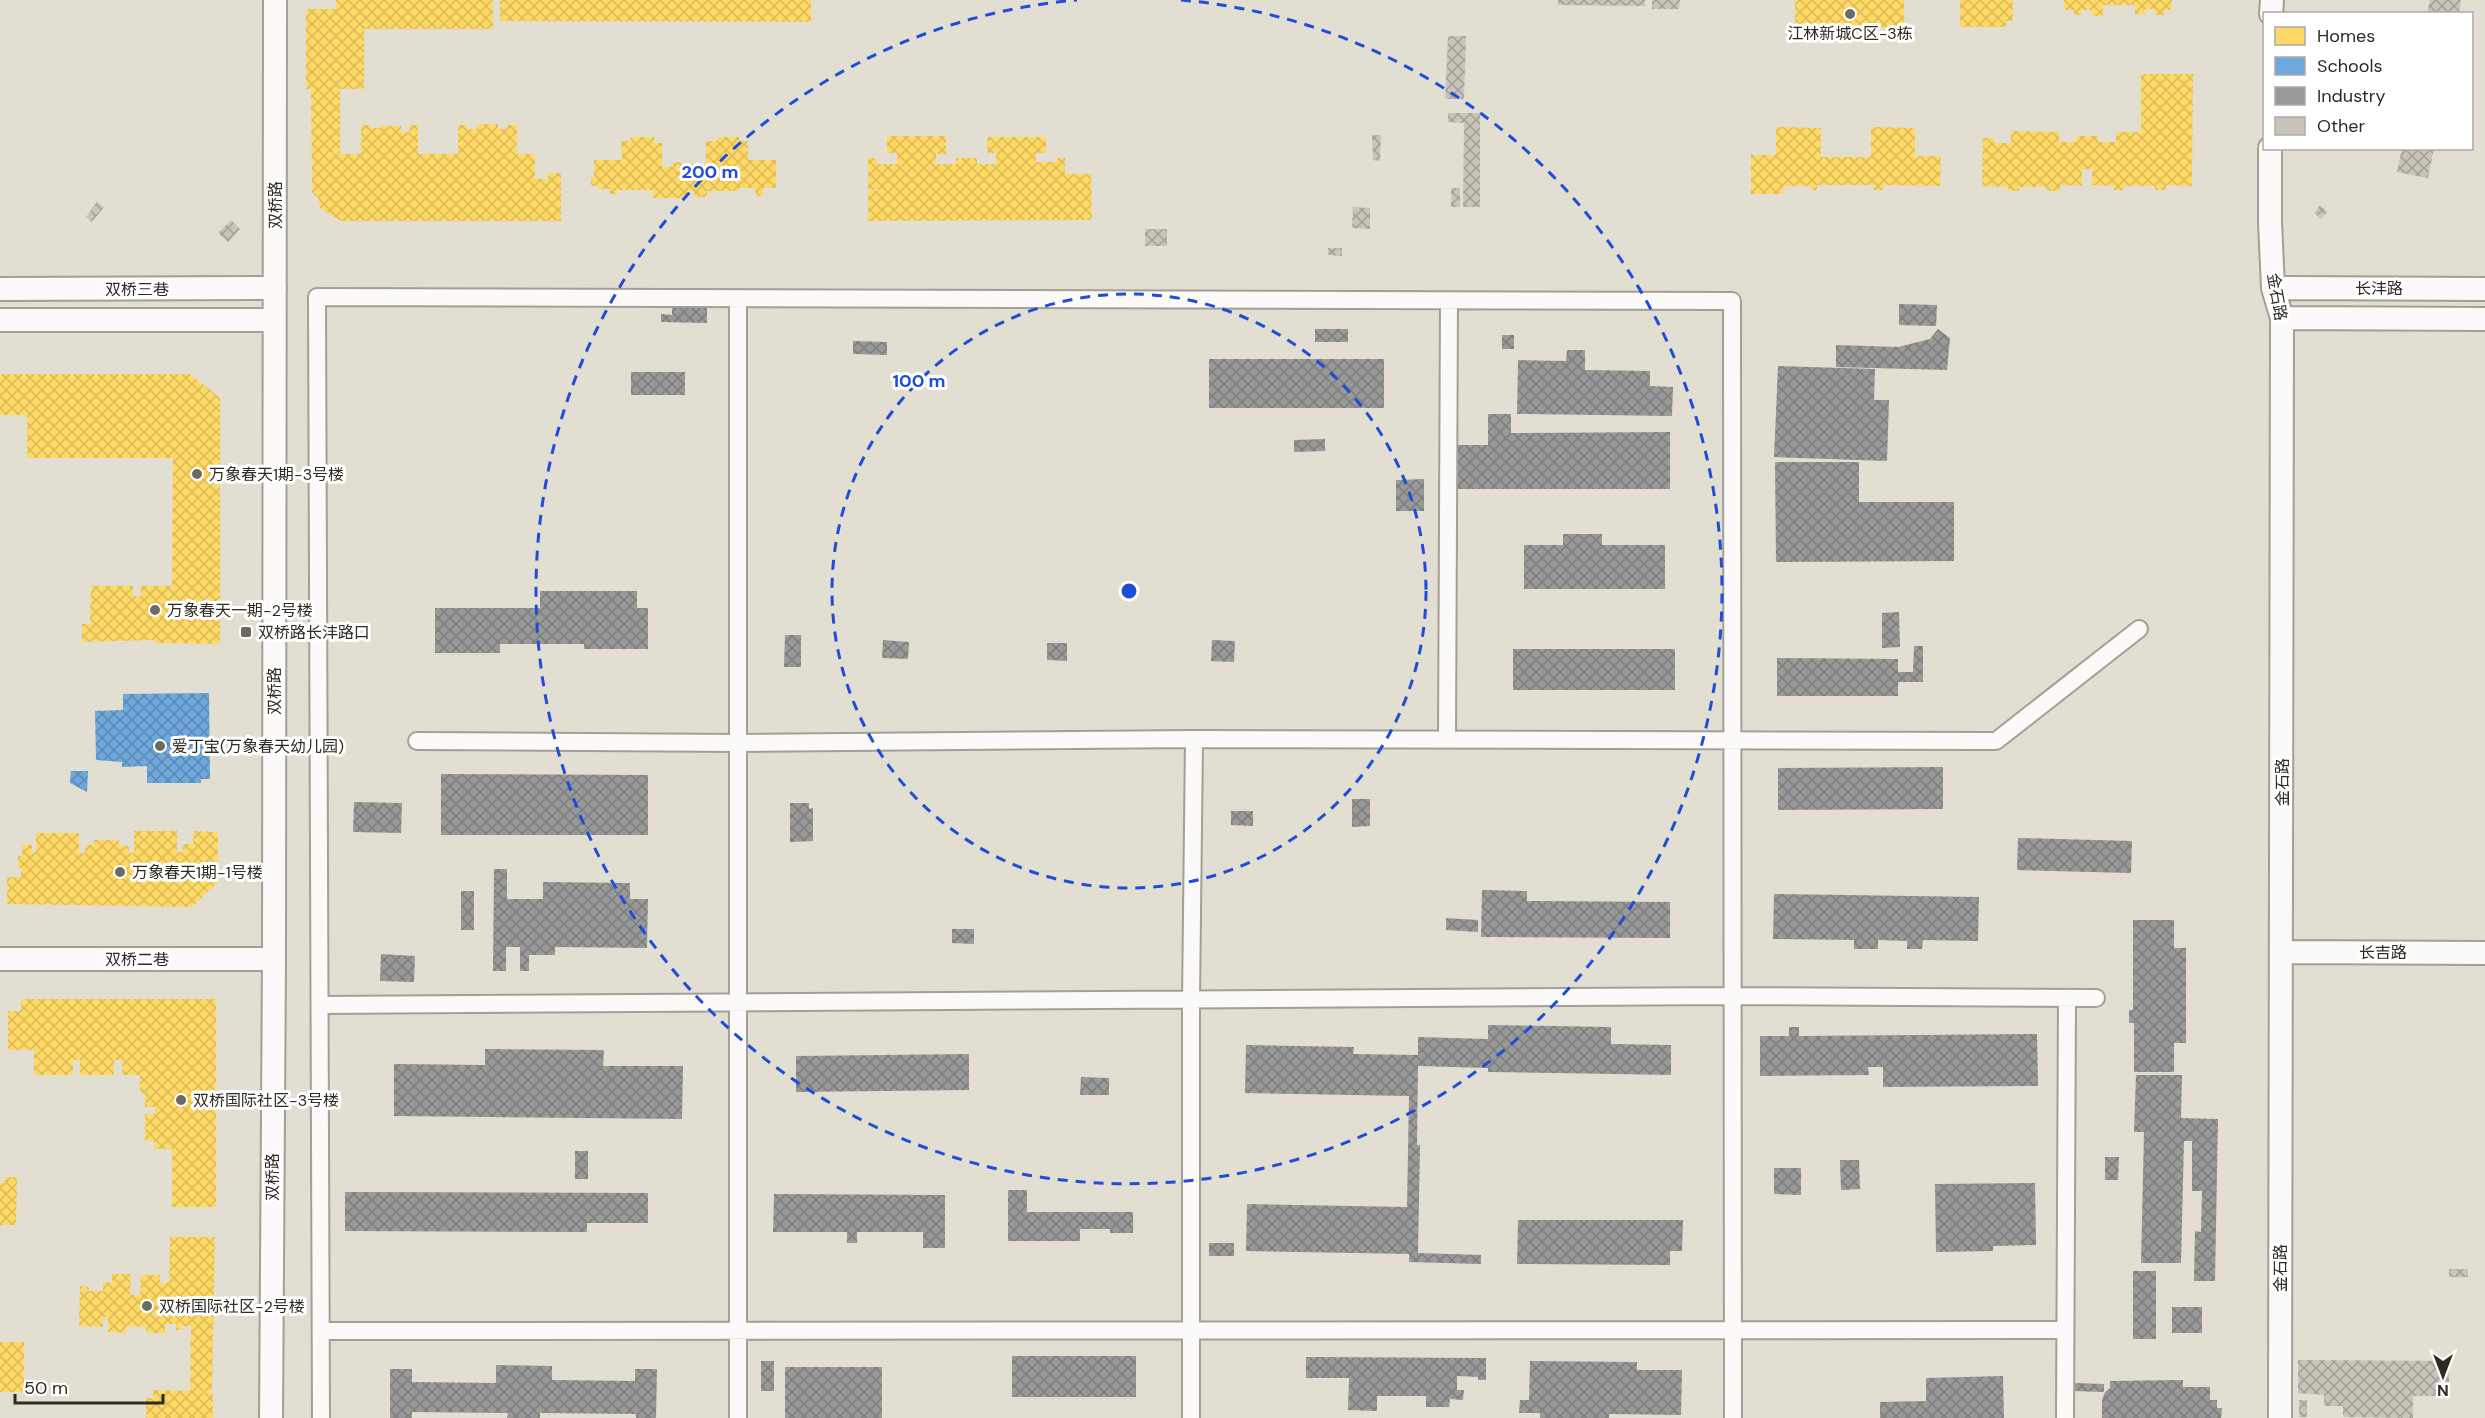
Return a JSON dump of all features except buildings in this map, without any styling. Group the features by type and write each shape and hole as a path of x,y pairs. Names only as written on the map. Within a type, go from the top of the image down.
{"street":[{"name":"双桥路","path":"271,1418 274,959 274,0"},
{"name":"金石路","path":"2270,150 2273,288 2282,318 2280,1418"},
{"name":"双桥三巷","path":"0,289 274,288"},
{"name":"长沣路","path":"2273,288 2485,289"},
{"path":"321,1418 317,297 1732,301 1734,739 1732,1418"},
{"path":"738,299 738,1418"},
{"path":"1447,739 1449,301"},
{"name":"长沣路","path":"2282,318 2485,319"},
{"name":"双桥三巷","path":"0,320 274,320"},
{"path":"417,741 738,743 1194,739 1996,741 2139,629"},
{"path":"1191,1418 1191,1000 1194,739"},
{"name":"长吉路","path":"2281,952 2485,952"},
{"name":"双桥二巷","path":"0,959 274,959"},
{"path":"320,1005 1733,996 2096,998"},
{"path":"2065,1418 2067,998"},
{"path":"322,1331 2065,1330"}],"place":[{"name":"江林新城C区-3栋","path":"1850,14"},
{"name":"万象春天1期-3号楼","path":"197,474"},
{"name":"万象春天一期-2号楼","path":"155,610"},
{"name":"双桥路长沣路口","path":"246,632"},
{"name":"爱丁宝(万象春天幼儿园)","path":"160,746"},
{"name":"万象春天1期-1号楼","path":"120,872"},
{"name":"双桥国际社区-3号楼","path":"181,1100"},
{"name":"双桥国际社区-2号楼","path":"147,1306"}]}
